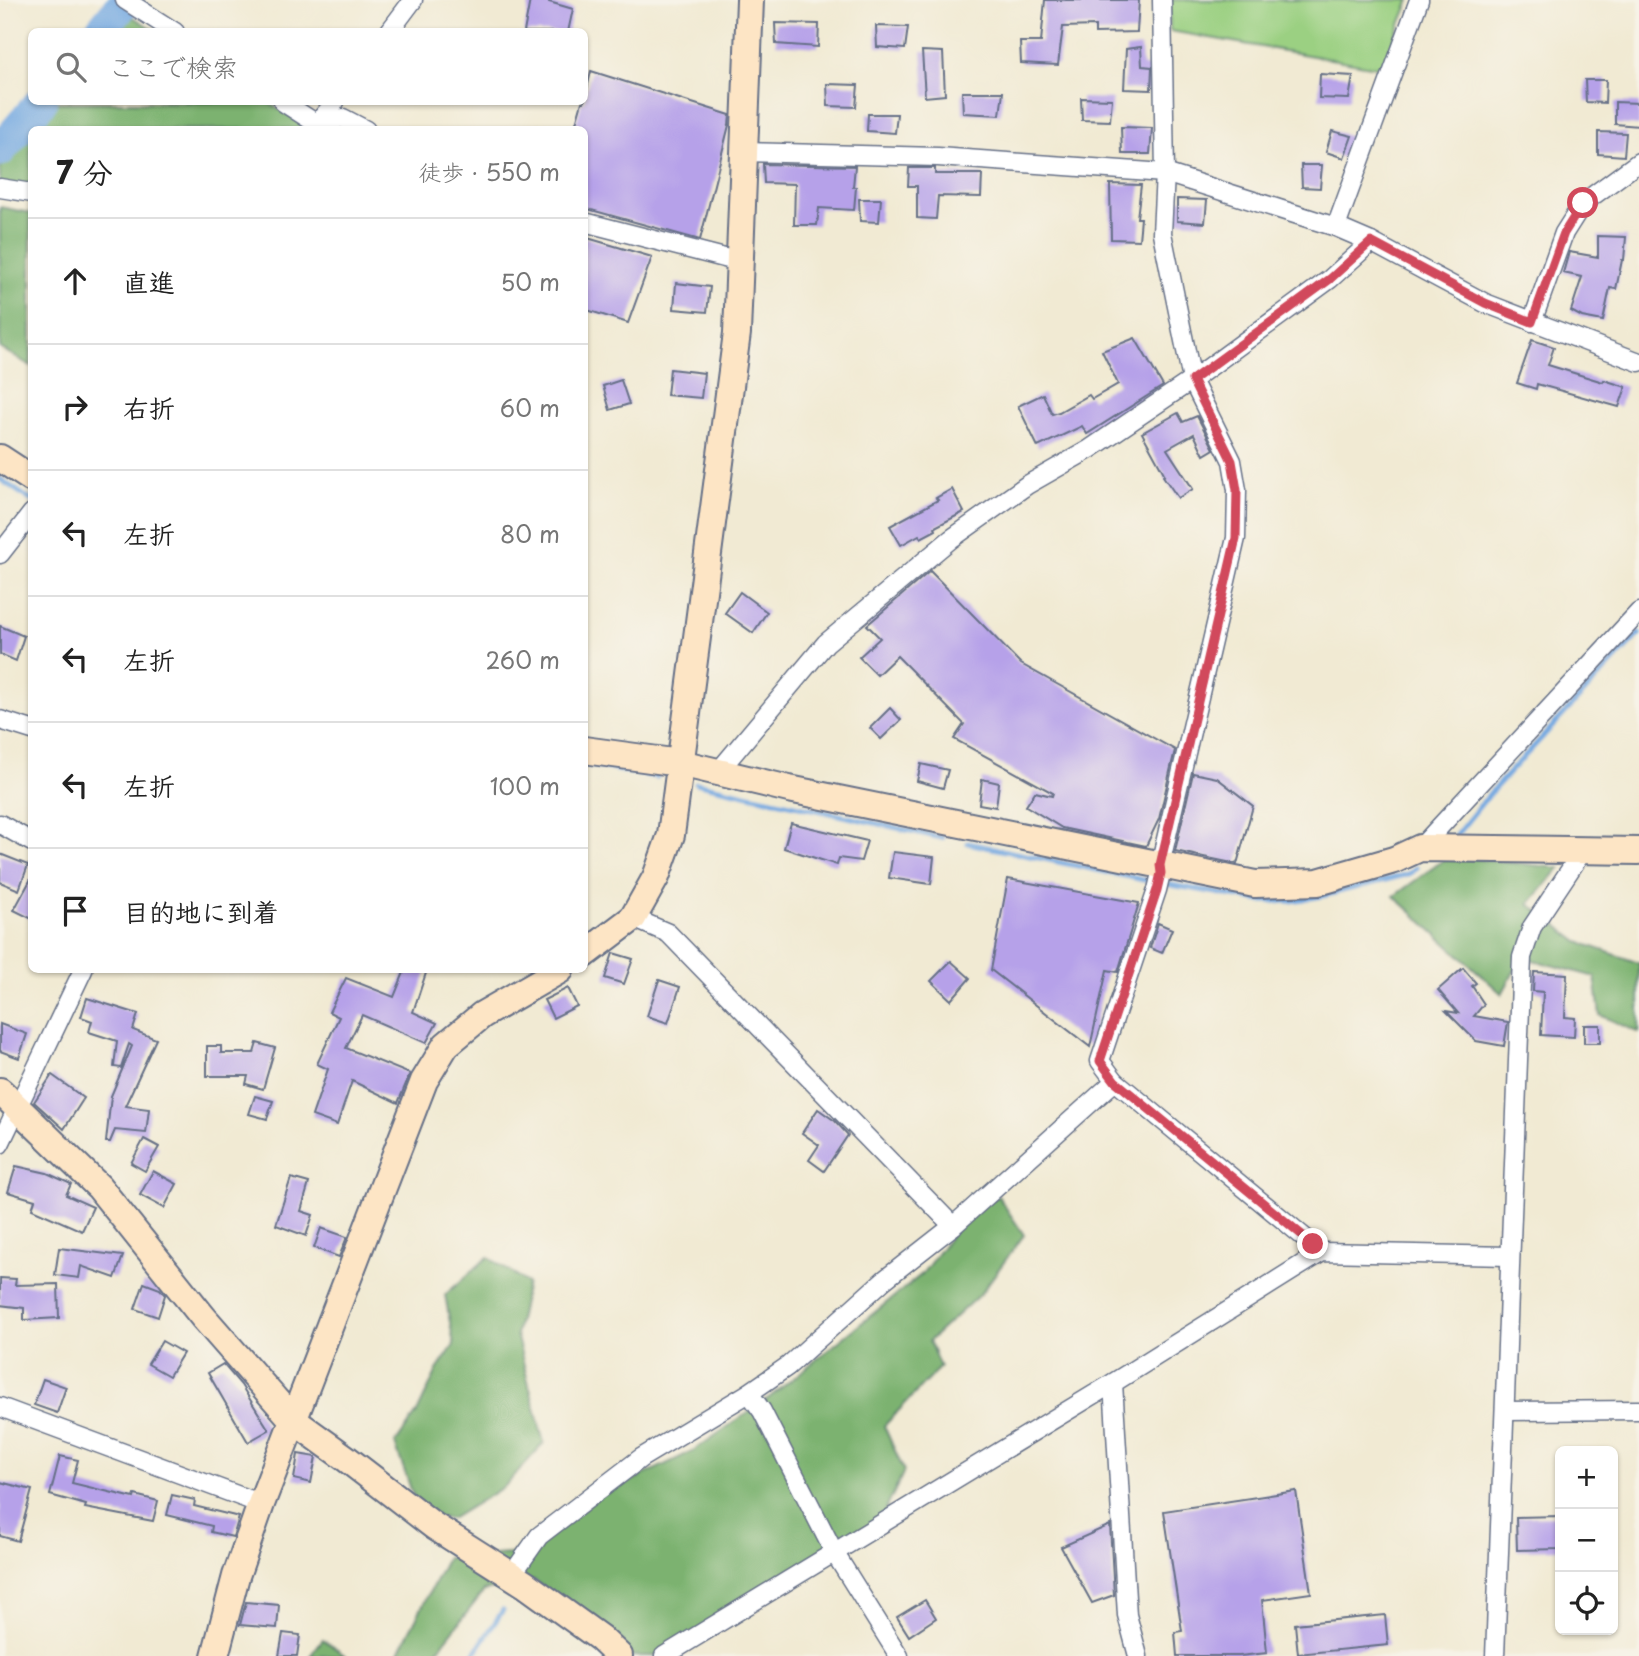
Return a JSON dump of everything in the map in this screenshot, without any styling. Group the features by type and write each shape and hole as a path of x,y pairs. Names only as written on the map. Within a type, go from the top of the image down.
{"street":[{"path":"392,28 413,0"},
{"path":"588,952 633,918 656,877 671,835 737,333 750,0"},
{"path":"1162,0 1166,173 1162,233 1192,380 1232,461 1237,490 1236,538 1159,876 1100,1061 1115,1081 1322,1252"},
{"path":"1336,226 1419,0"},
{"path":"128,2 168,28"},
{"path":"287,105 314,126"},
{"path":"316,126 333,105"},
{"path":"318,126 343,118 358,126"},
{"path":"744,152 938,157 1166,173 1336,226 1485,303 1639,362"},
{"path":"1532,322 1564,233 1583,203 1639,162"},
{"path":"0,188 28,192"},
{"path":"588,223 740,262"},
{"path":"718,772 826,643 951,539 1027,485 1090,449 1192,380 1330,279 1371,242"},
{"path":"0,458 28,476"},
{"path":"0,554 28,518"},
{"path":"588,751 680,763 1159,876 1255,884 1318,882 1394,860 1420,848 1639,612"},
{"path":"0,720 28,729"},
{"path":"0,824 28,840"},
{"path":"1420,848 1639,851"},
{"path":"1495,1656 1522,957 1532,927 1584,849"},
{"path":"633,918 668,933 953,1226"},
{"path":"0,1144 9,1099 81,973"},
{"path":"215,1656 236,1576 261,1504 424,1081 446,1045 482,1015 555,973"},
{"path":"511,1576 539,1536 641,1458 749,1393 788,1366 884,1280 953,1226 1115,1081"},
{"path":"9,1099 99,1187 203,1317 293,1420 434,1526 600,1638 619,1656"},
{"path":"664,1656 1113,1383 1322,1252 1509,1256"},
{"path":"1113,1383 1127,1615 1138,1656"},
{"path":"749,1393 762,1411 834,1552 899,1656"},
{"path":"0,1407 261,1504"},
{"path":"1506,1411 1639,1410"}],"green space":[{"path":"1169,0 1410,0 1382,68 1170,31"},
{"path":"130,15 151,28 119,28"},
{"path":"54,105 272,105 307,126 36,126"},
{"path":"28,135 28,191 0,182 0,168"},
{"path":"0,207 28,212 28,364 0,348"},
{"path":"1449,856 1560,868 1529,904 1579,942 1639,963 1639,1033 1600,1015 1595,977 1522,957 1502,994 1394,896"},
{"path":"998,1196 1024,1235 981,1293 929,1341 940,1367 884,1426 904,1471 879,1524 664,1656 633,1656 534,1580 484,1591 433,1656 397,1656 447,1558 510,1554 576,1508 693,1451 770,1397 922,1274 969,1211"},
{"path":"488,1257 527,1283 516,1334 544,1443 505,1486 451,1519 420,1515 395,1444 418,1411 437,1370 454,1345 445,1295"},
{"path":"323,1639 343,1654 346,1656 310,1656"}],"building":[{"path":"530,0 549,0 573,9 569,28 525,28"},
{"path":"1045,0 1139,0 1137,32 1095,33 1095,26 1063,27 1058,65 1021,63 1020,42 1041,42"},
{"path":"775,23 819,24 818,47 776,44"},
{"path":"876,26 908,27 905,49 877,47"},
{"path":"1141,47 1142,66 1152,67 1151,90 1124,89 1126,49"},
{"path":"922,51 943,52 945,95 925,97"},
{"path":"591,71 730,115 700,240 588,209 588,126 575,126 581,105 588,105"},
{"path":"1320,74 1353,76 1349,99 1319,98"},
{"path":"1585,80 1606,80 1605,103 1586,102"},
{"path":"827,84 858,85 856,107 828,106"},
{"path":"962,92 1003,92 1000,115 963,113"},
{"path":"1081,98 1112,99 1110,121 1082,120"},
{"path":"1615,102 1639,103 1639,126 1615,124"},
{"path":"868,114 897,114 895,133 867,131"},
{"path":"1121,127 1152,128 1150,154 1122,154"},
{"path":"1332,131 1352,136 1344,158 1326,152"},
{"path":"1598,132 1626,133 1624,156 1598,154"},
{"path":"763,164 855,166 854,210 819,208 817,225 794,225 795,184 764,183"},
{"path":"1301,165 1322,165 1320,188 1302,187"},
{"path":"909,168 935,168 935,174 982,174 981,197 938,196 936,219 917,218 917,186 908,186"},
{"path":"1110,184 1141,185 1137,218 1141,218 1139,240 1111,239"},
{"path":"859,199 881,199 879,222 860,221"},
{"path":"1177,199 1207,200 1205,223 1177,221"},
{"path":"1598,236 1626,237 1624,260 1616,289 1610,288 1603,321 1582,317 1571,311 1582,277 1563,273 1569,252 1598,257"},
{"path":"588,238 652,257 628,323 588,310"},
{"path":"676,283 710,287 707,312 674,309"},
{"path":"1135,338 1163,386 1087,434 1082,426 1038,447 1018,406 1043,394 1052,414 1089,395 1092,399 1118,384 1102,351"},
{"path":"1532,340 1554,347 1548,365 1626,387 1619,407 1537,384 1536,389 1517,383"},
{"path":"670,369 704,373 701,398 667,395"},
{"path":"621,380 629,404 610,410 603,386"},
{"path":"1178,413 1183,422 1197,416 1214,449 1204,455 1194,434 1167,449 1193,489 1178,498 1163,476 1165,475 1142,433"},
{"path":"952,489 964,512 935,527 936,530 921,538 919,535 901,545 890,526 938,500 936,498"},
{"path":"930,571 1021,664 1175,750 1159,819 1146,846 1062,828 1026,806 1035,792 1052,796 1053,793 954,739 964,724 897,656 877,675 859,657 880,638 867,625"},
{"path":"740,592 767,612 753,633 725,613"},
{"path":"0,626 24,636 16,661 0,654"},
{"path":"890,708 901,720 881,739 870,728"},
{"path":"921,764 948,770 943,788 917,781"},
{"path":"1193,773 1217,778 1253,806 1237,864 1175,851"},
{"path":"982,779 999,783 996,807 979,804"},
{"path":"791,823 867,841 861,861 839,858 837,865 784,848"},
{"path":"893,852 934,857 931,884 889,878"},
{"path":"0,854 28,865 19,890 0,882"},
{"path":"1008,879 1139,903 1118,972 1107,970 1090,1047 991,970"},
{"path":"28,884 28,917 14,910"},
{"path":"1158,923 1172,929 1162,953 1150,948"},
{"path":"613,953 633,959 624,984 605,978"},
{"path":"951,961 970,978 951,1000 931,981"},
{"path":"1463,968 1476,983 1472,986 1484,1004 1474,1016 1508,1022 1504,1046 1476,1041 1446,1011 1458,1013 1438,990"},
{"path":"1534,972 1567,974 1565,1017 1575,1018 1574,1037 1541,1035 1543,992 1533,991"},
{"path":"404,973 426,973 413,1012 437,1023 426,1043 362,1015 346,1048 410,1074 398,1103 352,1081 337,1125 312,1116 328,1069 317,1064 339,1017 329,1012 346,978 394,997"},
{"path":"659,980 680,987 668,1023 647,1016"},
{"path":"568,988 577,1006 553,1018 544,1000"},
{"path":"87,998 138,1014 133,1030 156,1039 125,1106 149,1109 146,1133 115,1130 110,1142 106,1142 111,1096 132,1046 129,1044 121,1068 114,1067 117,1041 89,1032 92,1021 81,1017"},
{"path":"0,1024 27,1034 19,1058 0,1051"},
{"path":"1584,1025 1600,1025 1600,1043 1584,1043"},
{"path":"257,1043 275,1048 263,1089 246,1084 248,1076 207,1076 207,1046 221,1046 221,1053 254,1053"},
{"path":"52,1075 84,1098 64,1129 34,1102"},
{"path":"255,1096 273,1101 267,1119 249,1114"},
{"path":"818,1109 848,1135 824,1171 809,1160 819,1145 802,1133"},
{"path":"144,1139 159,1147 145,1171 131,1163"},
{"path":"16,1166 47,1173 71,1184 66,1195 93,1207 82,1231 32,1209 35,1200 8,1192"},
{"path":"153,1171 177,1184 164,1208 140,1195"},
{"path":"291,1178 309,1183 301,1211 313,1215 306,1236 276,1225"},
{"path":"321,1228 347,1237 339,1257 314,1248"},
{"path":"59,1248 123,1256 115,1278 81,1266 79,1278 55,1275"},
{"path":"0,1278 16,1279 15,1285 58,1284 59,1318 24,1320 24,1308 0,1305"},
{"path":"144,1283 160,1289 165,1295 158,1317 135,1309"},
{"path":"162,1341 183,1353 169,1376 148,1364"},
{"path":"223,1364 241,1385 269,1430 248,1442 208,1373"},
{"path":"43,1379 66,1387 57,1413 34,1405"},
{"path":"298,1454 316,1457 311,1483 294,1479"},
{"path":"60,1456 78,1460 72,1483 158,1501 153,1521 85,1508 86,1505 50,1495"},
{"path":"0,1482 32,1490 18,1541 0,1536"},
{"path":"1296,1491 1311,1593 1262,1600 1267,1653 1177,1656 1175,1632 1182,1631 1164,1511"},
{"path":"172,1495 195,1500 194,1506 239,1517 233,1537 211,1532 212,1526 167,1515"},
{"path":"1555,1516 1555,1549 1517,1550 1516,1517"},
{"path":"1110,1525 1114,1595 1092,1603 1061,1547"},
{"path":"925,1600 936,1618 909,1636 897,1617"},
{"path":"246,1602 279,1605 277,1628 240,1625"},
{"path":"1385,1615 1388,1645 1298,1654 1295,1624"},
{"path":"283,1633 300,1635 297,1656 279,1656"}],"waterway":[{"path":"103,28 126,0"},
{"path":"0,150 38,105"},
{"path":"0,479 28,498"},
{"path":"1457,834 1491,792 1639,634"},
{"path":"588,765 657,777"},
{"path":"696,783 942,838"},
{"path":"968,843 1149,881 1262,901 1290,901 1322,896 1409,874 1416,868"},
{"path":"473,1656 503,1610"}],"route":[{"path":"1313,1244 1115,1081 1100,1061 1157,890 1160,865 1236,538 1237,490 1232,461 1192,380 1330,279 1371,242 1485,303 1532,322 1564,233 1583,203"}]}
